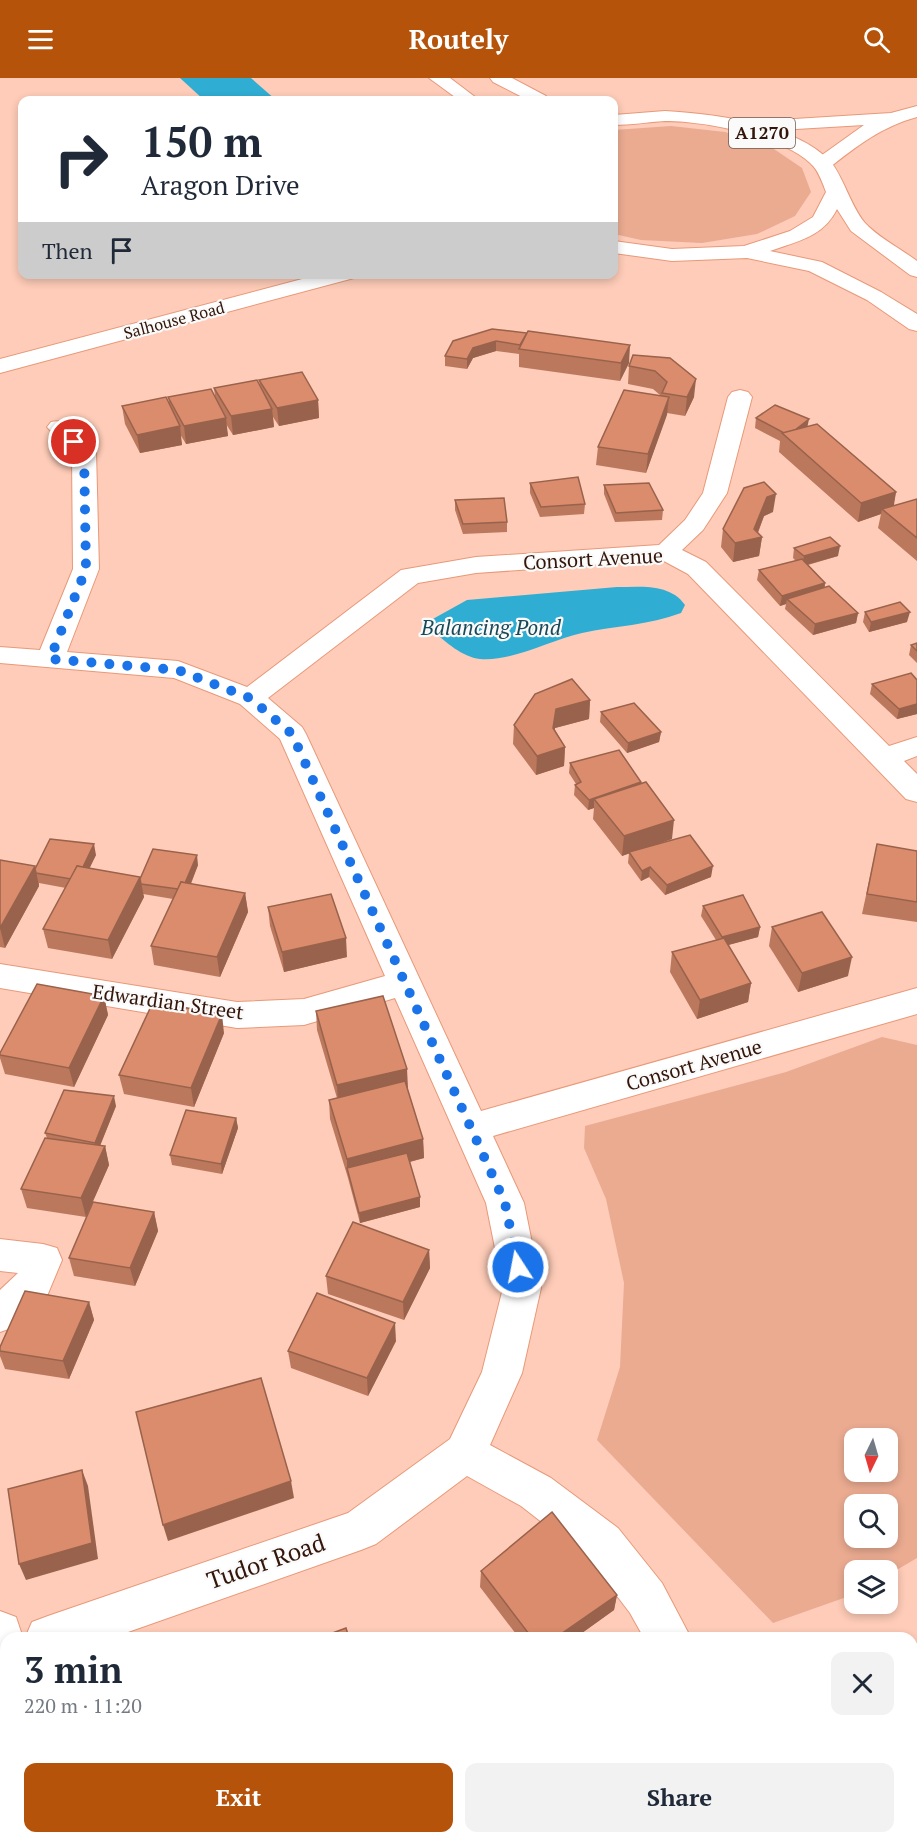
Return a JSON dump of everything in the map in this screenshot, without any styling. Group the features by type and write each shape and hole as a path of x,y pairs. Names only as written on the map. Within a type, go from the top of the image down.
{"main road":[{"path":"438,78 464,96"},
{"path":"499,78 533,96"},
{"path":"746,127 892,118 917,111"},
{"name":"A1270","path":"618,113 706,119 746,127 794,144 822,164 858,227 917,271"},
{"name":"A1270","path":"618,120 665,116"},
{"path":"822,164 858,136 892,118"},
{"path":"746,252 797,235 821,221 836,192"},
{"path":"618,248 672,255 746,252 815,267 874,296 917,324"},
{"name":"Salhouse Road","path":"0,366 328,279"},
{"path":"666,552 694,525 715,494 740,397"},
{"path":"50,659 86,569 84,451 59,428"},
{"name":"Consort Avenue","path":"250,698 410,576 476,565 666,552 697,568 917,792"},
{"name":"Tudor Road","path":"0,655 178,670 250,698 292,734 505,1203 522,1288 502,1373 465,1453 361,1529 125,1625 84,1632"},
{"path":"884,758 917,746"},
{"name":"Edwardian Street","path":"0,976 237,1015 304,1012 405,982"},
{"name":"Consort Avenue","path":"471,1128 917,1001"},
{"path":"0,1256 43,1260 33,1284 0,1315"},
{"path":"465,1453 536,1492 603,1543 645,1598 665,1632"}],"shaded area":[{"path":"671,126 725,132 771,147 802,168 811,192 795,216 757,234 702,243 641,240 618,235 618,130"},
{"path":"882,1037 917,1045 917,1558 898,1569 898,1560 844,1560 844,1598 773,1623 597,1440 620,1367 624,1283 606,1199 584,1148 585,1126 786,1072"}],"water":[{"path":"180,78 251,78 271,96 200,96"},
{"name":"Balancing Pond","path":"617,587 645,587 663,590 679,598 685,605 681,613 669,617 582,633 518,654 492,659 473,658 433,631 431,620 467,600"}],"building":[{"path":"492,329 527,333 520,345 496,341 473,348 467,359 445,356 453,341"},
{"path":"528,331 630,345 621,363 519,349"},
{"path":"633,355 670,358 696,379 687,397 662,393 667,382 655,371 629,366"},
{"path":"302,372 318,400 277,408 259,380"},
{"path":"257,380 272,409 231,416 214,388"},
{"path":"211,389 226,418 184,426 168,397"},
{"path":"624,390 669,397 648,454 598,447"},
{"path":"166,397 180,426 137,435 122,406"},
{"path":"775,405 809,419 795,430 784,433 756,418"},
{"path":"817,424 896,492 861,503 782,433"},
{"path":"578,477 585,504 541,507 530,483"},
{"path":"764,482 776,494 767,497 754,529 762,537 735,543 723,529 744,488"},
{"path":"649,483 663,510 616,513 604,485"},
{"path":"504,498 507,522 463,524 455,500"},
{"path":"917,499 917,538 882,509"},
{"path":"830,537 840,546 804,556 794,548"},
{"path":"802,559 825,583 782,596 759,570"},
{"path":"829,586 858,613 815,624 787,599"},
{"path":"900,602 910,612 871,622 865,612"},
{"path":"917,643 917,651 911,645"},
{"path":"911,673 917,680 917,704 899,709 872,684"},
{"path":"572,679 590,700 556,709 553,728 565,747 537,756 514,725 535,694"},
{"path":"634,703 661,732 628,743 601,712"},
{"path":"619,750 641,782 589,800 575,785 581,782 570,763"},
{"path":"646,782 674,820 624,836 594,799"},
{"path":"690,835 713,866 667,885 650,867 642,871 629,852"},
{"path":"50,839 94,844 83,867 77,866 71,879 36,873 35,869"},
{"path":"877,844 917,851 917,902 867,894"},
{"path":"153,849 197,855 185,883 181,882 178,889 141,884 140,879"},
{"path":"0,860 35,866 0,928"},
{"path":"77,866 140,877 108,940 43,929"},
{"path":"181,882 245,893 217,957 151,946"},
{"path":"331,894 346,938 282,952 268,907"},
{"path":"743,895 760,927 722,937 703,906"},
{"path":"822,912 852,957 802,973 772,927"},
{"path":"724,938 751,983 700,1000 672,952"},
{"path":"37,984 104,996 69,1068 0,1055"},
{"path":"383,996 407,1069 337,1085 316,1011"},
{"path":"153,1002 222,1014 191,1088 119,1075"},
{"path":"405,1081 423,1139 347,1159 329,1100"},
{"path":"64,1090 114,1096 95,1143 45,1133"},
{"path":"186,1110 236,1118 221,1164 170,1155"},
{"path":"45,1138 105,1146 81,1198 21,1189"},
{"path":"407,1153 420,1197 359,1213 347,1168"},
{"path":"93,1202 154,1212 130,1268 69,1258"},
{"path":"353,1222 429,1250 403,1302 326,1276"},
{"path":"25,1291 89,1302 63,1361 0,1351"},
{"path":"317,1293 395,1323 367,1378 288,1351"},
{"path":"261,1378 291,1481 163,1525 136,1412"},
{"path":"82,1470 92,1543 19,1564 8,1489"},
{"path":"552,1512 617,1595 564,1632 527,1632 481,1571"},
{"path":"346,1628 347,1632 335,1632"}],"route":[{"path":"74,442 84,451 86,569 50,659 178,670 250,698 292,734 505,1203 518,1267"}]}
